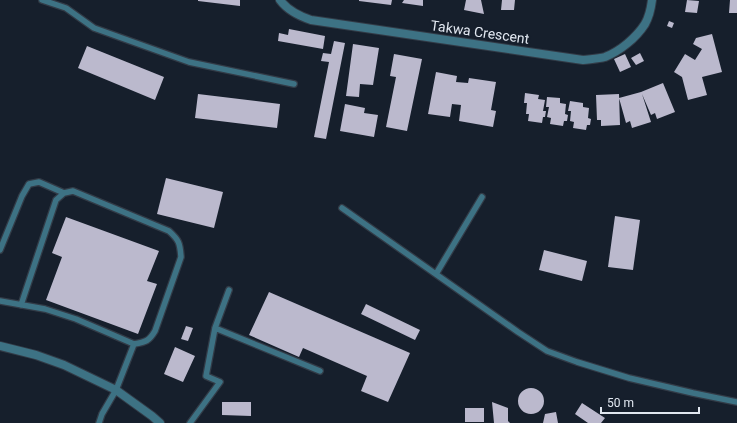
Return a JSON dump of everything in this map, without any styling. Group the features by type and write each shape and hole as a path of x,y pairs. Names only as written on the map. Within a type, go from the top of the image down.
{"street":[{"name":"Takwa Crescent","path":"280,0 295,14 311,20 583,60 604,57 620,49 634,37 645,23 652,0"},
{"path":"0,346 36,355 64,365 116,390 160,423"}],"lane":[{"path":"42,0 66,8 94,28 189,62 294,84"},
{"path":"0,250 22,196 29,184 39,182 64,192 73,191 169,230 177,238 181,257 155,331 150,339 143,343 134,344 76,319 45,309 0,302"},
{"path":"21,305 56,200 64,192"},
{"path":"436,274 482,197"},
{"path":"342,208 547,351 629,378 737,402"},
{"path":"190,423 220,382 206,376 215,328 229,290"},
{"path":"215,328 320,371"},
{"path":"99,423 102,414 116,390 134,344"}],"building":[{"path":"240,0 240,6 198,1"},
{"path":"359,0 392,0 391,5"},
{"path":"404,0 423,0 423,6 402,3"},
{"path":"466,0 481,0 484,14 464,10"},
{"path":"502,0 515,0 514,10 501,10"},
{"path":"687,0 699,1 697,13 685,12"},
{"path":"730,0 737,0 737,13 729,13"},
{"path":"669,21 674,23 672,28 667,26"},
{"path":"289,29 325,36 323,49 278,41 279,33 288,35"},
{"path":"712,34 722,72 702,77 707,95 688,100 682,77 674,72 685,54 695,60 702,49 693,44 696,38"},
{"path":"334,41 345,43 326,139 314,137 329,62 321,61 323,53 331,54"},
{"path":"353,44 379,48 373,85 360,84 359,97 346,96"},
{"path":"87,46 164,77 155,100 78,68"},
{"path":"640,53 644,61 636,65 631,58"},
{"path":"394,54 422,59 407,131 386,127 396,77 390,76"},
{"path":"625,54 631,67 620,72 614,59"},
{"path":"436,72 457,76 456,82 468,83 469,78 496,82 491,110 496,111 493,127 459,121 461,105 452,104 450,117 428,114"},
{"path":"663,83 675,112 657,119 655,113 651,115 642,94 651,122 632,128 630,121 626,123 619,98 641,92"},
{"path":"525,93 539,95 538,99 545,100 543,111 546,111 542,123 528,121 529,114 526,114 527,103 524,103"},
{"path":"198,94 280,104 277,128 195,118"},
{"path":"619,94 620,125 601,126 601,120 597,120 596,95"},
{"path":"547,97 560,98 560,103 566,104 565,114 568,115 567,121 564,121 563,126 550,124 551,118 547,117 549,107 546,107"},
{"path":"570,101 583,103 583,107 589,108 588,118 591,119 590,125 587,125 586,130 573,128 574,122 570,121 571,111 568,111"},
{"path":"345,104 365,108 364,113 378,115 374,137 340,131"},
{"path":"166,178 223,192 214,228 157,214"},
{"path":"615,216 640,220 633,270 608,267"},
{"path":"66,217 159,251 147,281 157,284 138,334 46,300 62,257 52,253"},
{"path":"544,250 587,261 582,281 539,270"},
{"path":"269,292 410,353 388,402 361,391 367,376 303,348 299,357 249,335"},
{"path":"366,304 420,330 415,340 361,314"},
{"path":"186,326 193,328 188,341 181,339"},
{"path":"175,347 195,356 183,382 164,374"},
{"path":"531,388 540,392 544,401 540,410 531,414 522,410 518,401 522,392"},
{"path":"222,402 251,402 251,416 222,415"},
{"path":"492,402 508,408 508,421 510,423 494,423"},
{"path":"582,403 605,418 601,423 588,423 575,414"},
{"path":"465,408 484,408 484,422 465,422"},
{"path":"556,412 558,423 543,423 545,414"}]}
